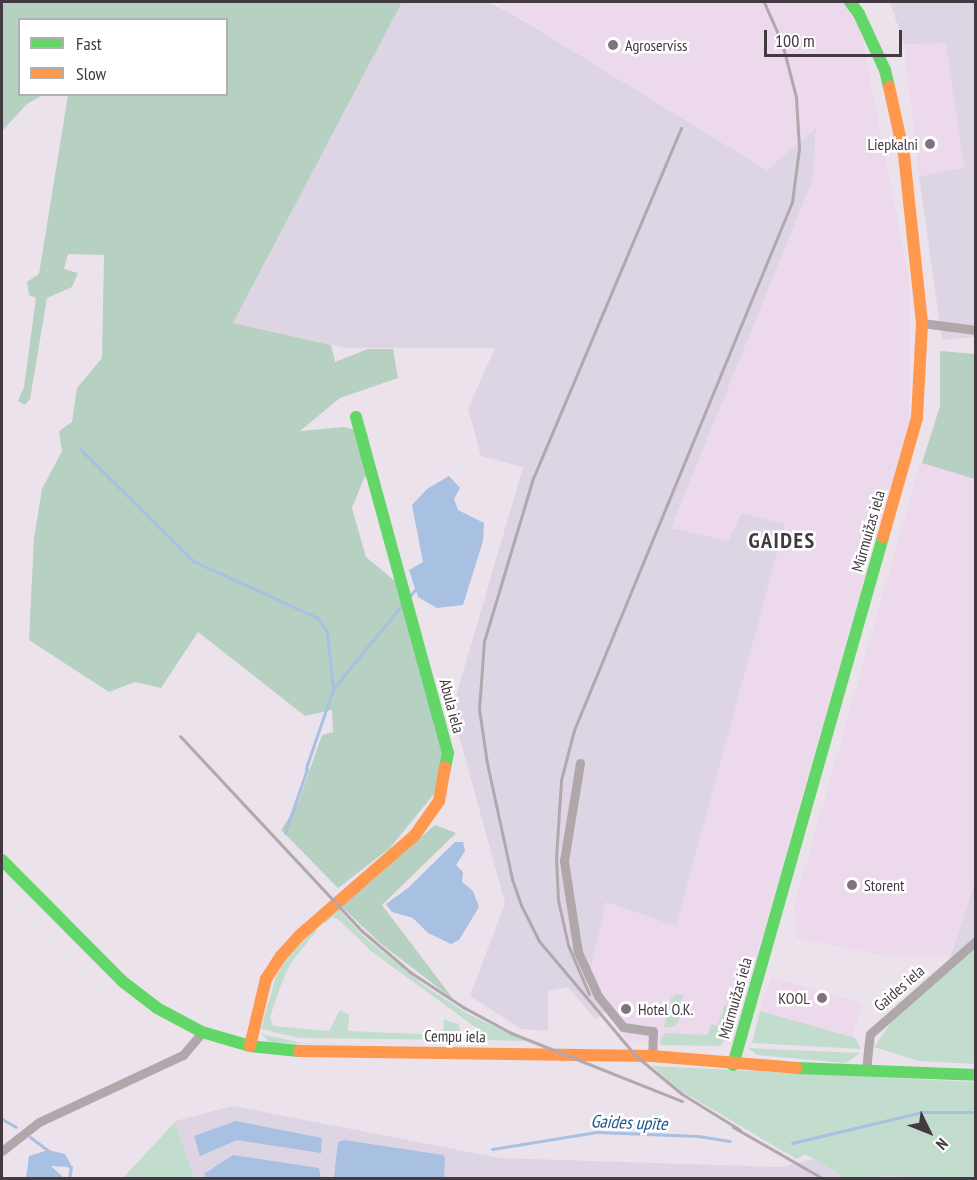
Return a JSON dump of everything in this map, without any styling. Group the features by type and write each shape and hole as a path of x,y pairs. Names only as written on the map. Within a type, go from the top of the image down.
{"street":[{"name":"Mūrmuižas iela","path":"733,1065 917,418 922,322 902,147 885,70 859,14 850,2"},
{"path":"855,2 859,14"},
{"path":"922,322 975,330"},
{"name":"Abula iela","path":"250,1046 266,979 281,956 300,935 415,836 440,801 448,753 356,417"},
{"path":"580,763 564,861 578,952 598,996 623,1027 653,1031 652,1056"},
{"name":"Cempu iela","path":"2,860 122,981 157,1008 202,1032 250,1046 302,1051 652,1056 733,1065 826,1071 866,1070 975,1076"},
{"name":"Gaides iela","path":"866,1070 870,1034 975,940"},
{"path":"2,1151 39,1122 183,1055 202,1032"}],"shaded area":[{"path":"402,2 488,2 516,16 767,170 816,128 813,179 671,528 728,541 741,513 785,524 676,926 606,902 587,984 605,1012 595,1019 568,987 548,991 548,1031 521,1029 470,996 505,903 452,710 523,467 481,456 468,409 495,348 345,348 233,323"},
{"path":"495,2 843,2 859,22 909,280 909,421 732,1042 628,1041 587,984 606,902 676,925 785,524 740,512 727,542 671,528 812,179 817,128 768,170"},
{"path":"890,2 975,2 975,337 942,340 919,176 964,168 946,43 904,44"},
{"path":"946,42 964,169 919,175 904,44"},
{"path":"921,461 975,478 976,882 949,957 885,956 796,938 795,903"},
{"path":"975,883 975,974 950,957"},
{"path":"771,977 862,1003 852,1037 760,1011"},
{"path":"233,1106 500,1158 781,1167 939,1127 975,1178 194,1178 175,1121"}],"green space":[{"path":"2,2 402,2 233,323 331,345 335,362 368,349 393,349 398,378 340,398 300,431 344,427 367,433 376,470 364,478 352,508 366,557 397,583 445,751 442,784 390,848 338,888 281,830 298,803 322,735 333,732 332,710 305,716 198,632 161,688 135,682 109,692 29,640 34,538 42,489 62,451 59,431 72,422 77,388 102,358 104,255 68,254 64,269 78,273 72,287 47,298 30,399 25,405 18,401 24,387 36,298 29,295 27,282 39,274 68,96 228,96 228,18 18,18 18,96 41,96 27,104 2,131"},
{"path":"940,351 975,354 975,479 922,463 940,406"},
{"path":"435,825 456,833 382,905 454,1000 380,943 341,906"},
{"path":"338,908 364,937 425,986 470,1015 525,1041 487,1040 486,1035 371,951 338,919 333,917 323,922"},
{"path":"315,929 317,930 290,964 270,1017 273,1026 329,1031 340,1010 349,1015 348,1031 443,1035 444,1019 459,1025 462,1040 300,1038 261,1029 276,976 287,958"},
{"path":"975,946 975,1064 919,1061 874,1047 892,1021"},
{"path":"677,994 683,995 677,1014 680,1015 679,1020 674,1027 664,1027 671,998"},
{"path":"736,1003 727,1036 720,1046 661,1045 664,1033 707,1035 712,1024 718,1026 725,1005"},
{"path":"760,1011 855,1038 861,1049 752,1043"},
{"path":"261,1034 302,1043 380,1045 271,1043"},
{"path":"748,1048 860,1053 846,1063 757,1055"},
{"path":"652,1066 975,1082 975,1178 885,1176 847,1178 805,1154 797,1159 779,1149 680,1090"},
{"path":"175,1122 194,1178 123,1178"}],"water":[{"path":"449,476 460,488 454,499 458,510 484,523 483,541 463,605 437,608 418,597 409,570 423,562 412,505 427,489"},
{"path":"455,842 463,842 465,851 456,865 463,872 462,882 473,891 479,907 459,940 451,944 428,933 413,918 392,912 386,904 408,888"},
{"path":"236,1121 322,1138 321,1153 237,1140 200,1156 194,1136"},
{"path":"344,1140 443,1155 445,1158 444,1178 334,1177 338,1142"},
{"path":"48,1150 65,1154 72,1167 51,1166 64,1178 26,1178 29,1156"},
{"path":"233,1155 319,1168 321,1178 206,1178 204,1174"}],"waterway":[{"path":"80,449 193,561 318,618 327,632 333,689 401,606"},
{"path":"409,597 418,586"},
{"path":"306,768 333,689"},
{"path":"285,833 307,769"},
{"name":"Gaides upīte","path":"792,1143 922,1112 976,1112"},
{"path":"2,1119 16,1127"},
{"name":"Gaides upīte","path":"492,1149 597,1132 698,1136 730,1141"},
{"path":"30,1137 50,1152"},
{"path":"67,1165 71,1167 69,1178"}],"railway":[{"path":"589,994 568,945 558,900 556,858 561,780 574,730 792,202 799,148 796,97 782,43 764,2"},
{"path":"681,128 533,478 484,641 479,709 487,763 512,879 521,905 539,941 636,1056 682,1094 740,1130"},
{"path":"180,736 362,931 410,972 463,1007 511,1033 682,1101"},
{"path":"733,1127 822,1178"}],"traffic: fast":[{"path":"850,2 859,14 885,70 889,87"},
{"path":"356,417 448,753 445,768"},
{"path":"733,1065 883,537"},
{"path":"2,860 122,981 157,1008 202,1032 250,1046 299,1051"},
{"path":"797,1068 976,1075"}],"traffic: slow":[{"path":"883,537 917,418 922,323 904,155 889,87"},
{"path":"250,1046 266,979 281,956 300,935 415,835 439,801 445,768"},
{"path":"299,1051 652,1056 797,1068"}],"place":[{"name":"Agroserviss","path":"613,45"},
{"name":"Liepkalni","path":"930,144"},
{"name":"Storent","path":"852,885"},
{"name":"KOOL","path":"822,998"},
{"name":"Hotel O.K.","path":"626,1009"}],"district":[{"name":"GAIDES","path":"782,541"}]}
